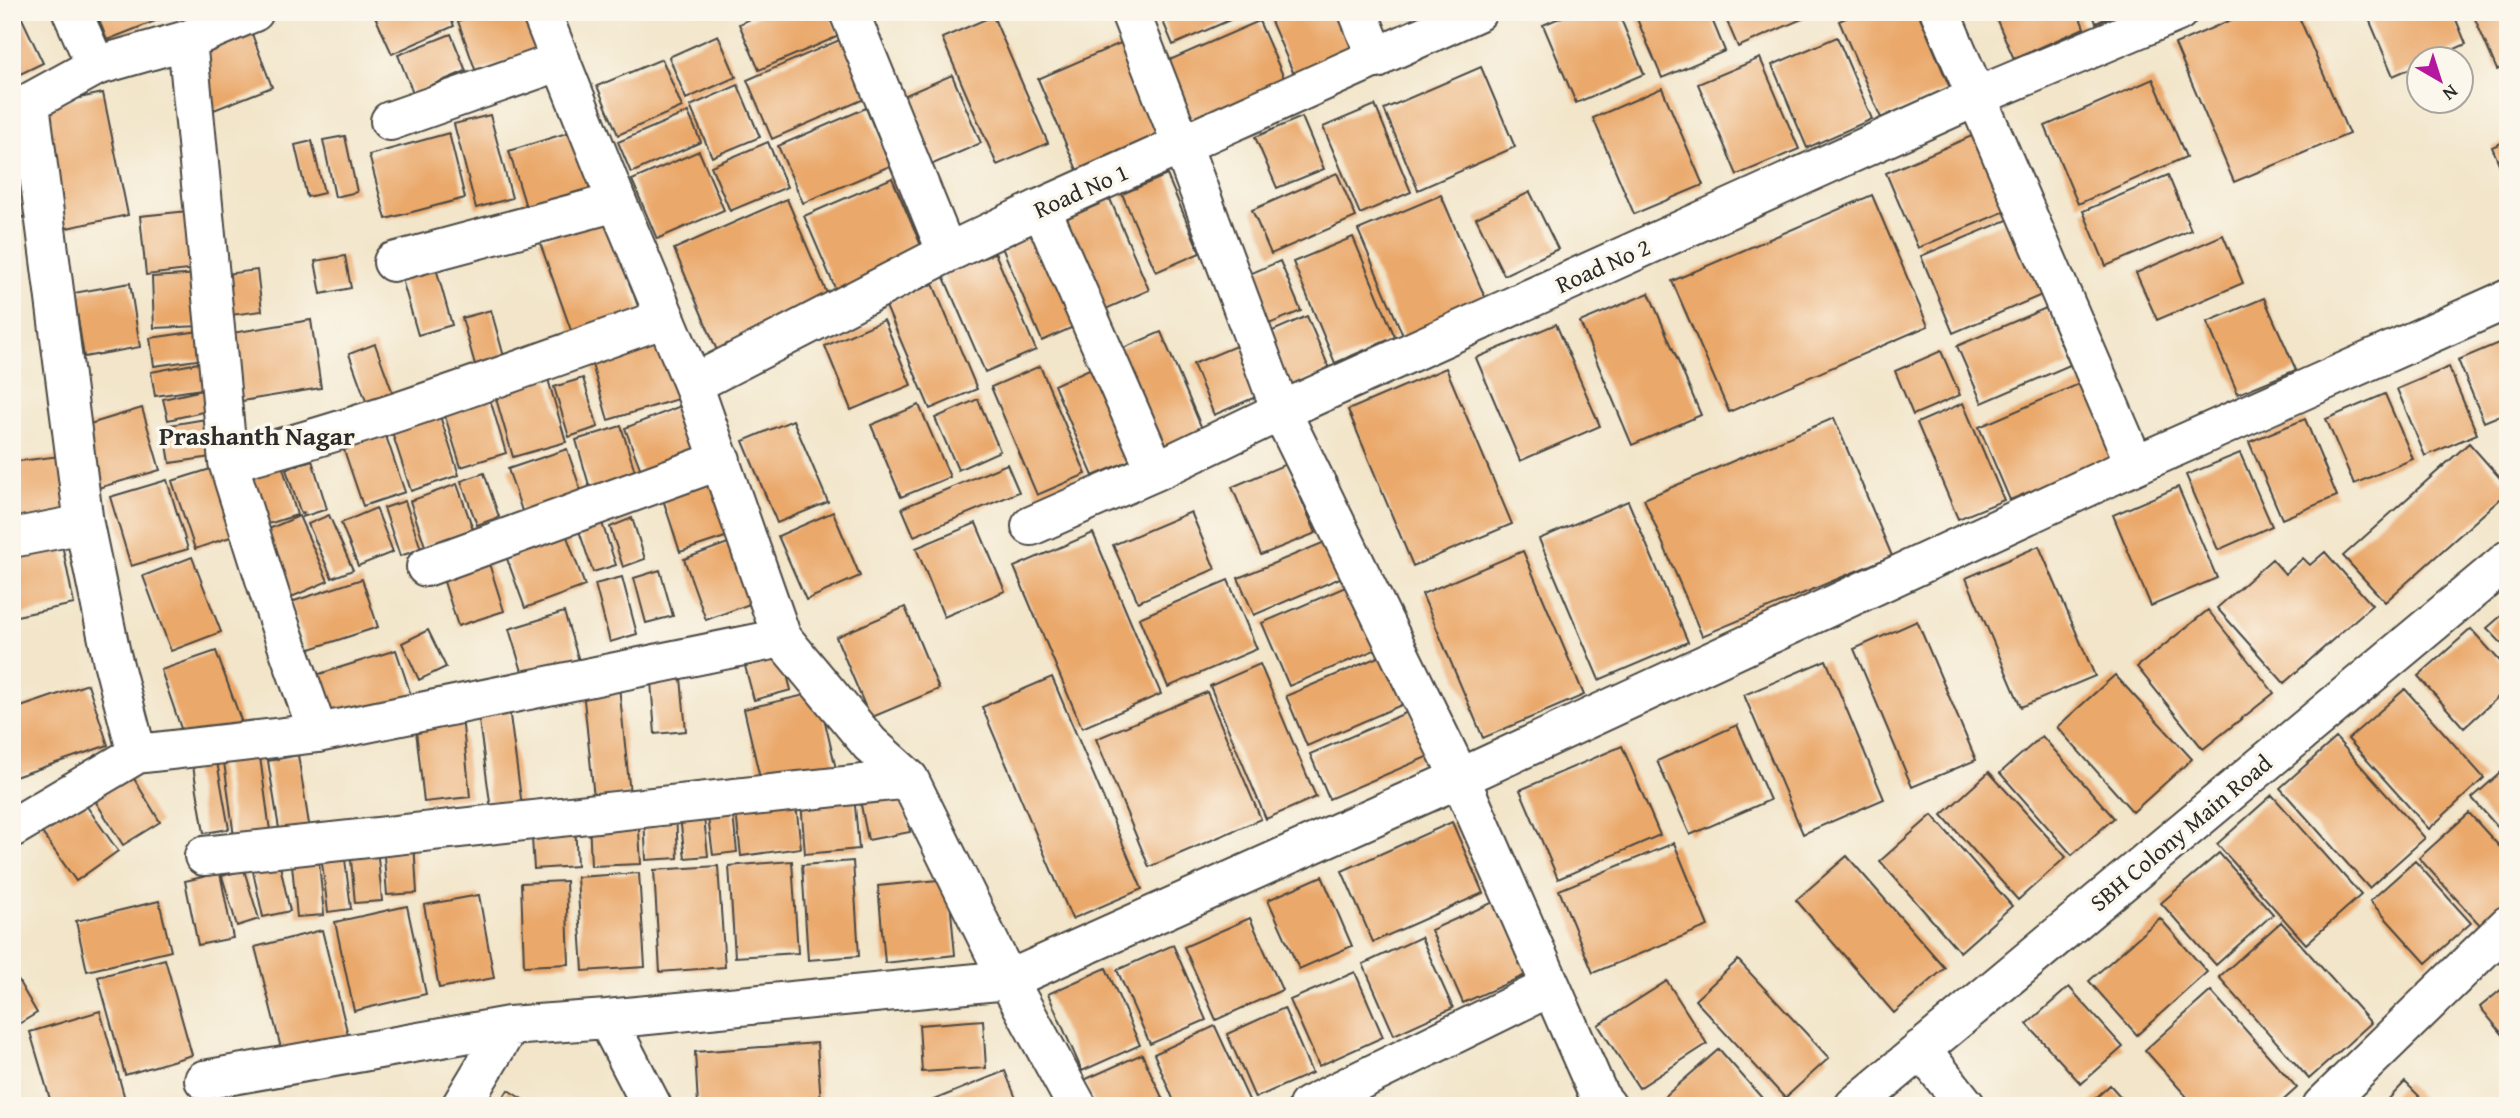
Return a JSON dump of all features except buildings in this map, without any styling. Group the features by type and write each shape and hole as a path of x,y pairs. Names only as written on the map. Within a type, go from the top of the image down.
{"street":[{"path":"72,12 96,66"},
{"path":"137,754 111,654 83,524 21,108 96,66 187,40 254,12"},
{"path":"541,12 693,384 782,638 870,744 909,779 1008,980 1077,1106"},
{"path":"849,12 947,253"},
{"path":"1130,12 1281,411 1461,778 1550,986 1599,1096 1607,1106"},
{"path":"1358,12 1377,59"},
{"name":"Road No 1","path":"693,384 947,253 1041,208 1477,12"},
{"path":"1940,12 2135,465"},
{"name":"Road No 2","path":"1031,526 1976,97 2178,12"},
{"path":"187,40 228,461 275,611 318,733"},
{"path":"390,121 561,61"},
{"path":"393,262 617,202"},
{"path":"1041,208 1156,471"},
{"path":"204,1080 509,1026 1008,980 1461,778 2135,465 2508,299"},
{"path":"228,461 303,443 395,414 665,318"},
{"path":"426,567 721,460"},
{"path":"12,538 83,524"},
{"name":"SBH Colony Main Road","path":"1854,1106 2508,560"},
{"path":"12,828 137,754 318,733 782,638"},
{"path":"204,856 909,779"},
{"path":"2322,1106 2508,925"},
{"path":"1308,1106 1550,986"},
{"path":"607,1019 652,1106"},
{"path":"461,1106 509,1026"},
{"path":"1921,1049 1966,1106"}],"district":[{"name":"Prashanth Nagar","path":"257,436"}]}
